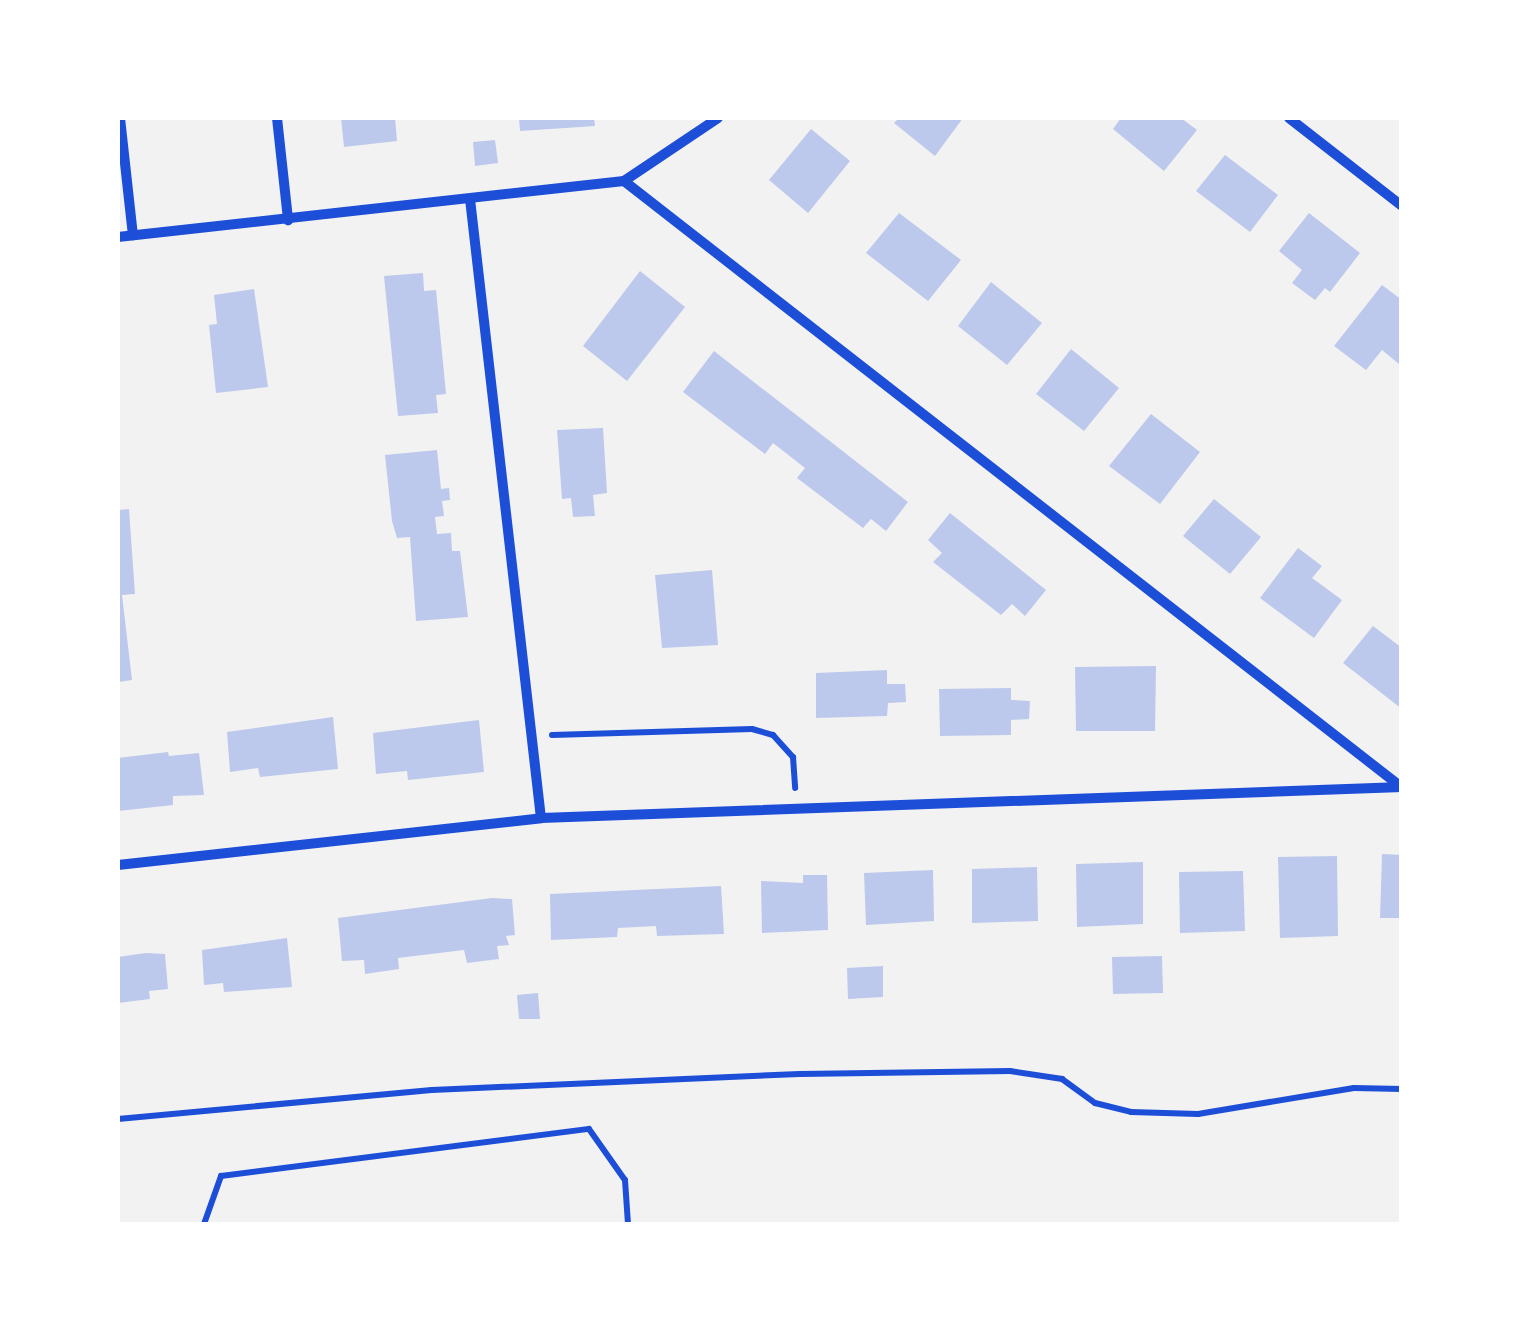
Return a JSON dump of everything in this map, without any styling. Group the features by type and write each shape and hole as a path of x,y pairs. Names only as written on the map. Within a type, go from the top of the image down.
{"street":[{"path":"120,118 133,235"},
{"path":"276,118 288,220"},
{"path":"118,237 624,181 718,118"},
{"path":"1288,118 1402,206"},
{"path":"624,181 1401,787"},
{"path":"470,199 541,818"},
{"path":"118,865 541,818 1401,787"}],"path":[{"path":"532,736 752,728 774,735 793,757 796,809"},
{"path":"118,1119 432,1090 800,1074 1010,1071 1062,1079 1095,1103 1131,1112 1198,1114 1354,1088 1402,1088"},
{"path":"204,1224 221,1176 589,1129 625,1180 628,1224"}],"building":[{"path":"341,118 395,118 397,141 344,147"},
{"path":"519,118 594,118 595,126 520,131"},
{"path":"899,118 963,118 935,156 894,123"},
{"path":"1121,118 1181,118 1197,130 1164,171 1113,129"},
{"path":"811,129 850,161 808,213 769,180"},
{"path":"495,140 498,163 475,166 473,142"},
{"path":"1225,155 1278,195 1250,232 1196,191"},
{"path":"899,213 961,260 928,301 866,253"},
{"path":"1309,213 1360,253 1330,292 1325,288 1315,300 1292,283 1302,270 1279,251"},
{"path":"640,271 685,307 627,381 583,346"},
{"path":"423,273 424,291 436,290 446,394 436,395 438,413 398,416 384,276"},
{"path":"991,282 1042,323 1007,365 958,326"},
{"path":"1382,285 1402,300 1402,361 1399,364 1382,350 1366,370 1334,346"},
{"path":"254,289 268,387 216,393 209,325 217,324 214,295"},
{"path":"1071,349 1119,388 1084,431 1036,394"},
{"path":"714,351 908,502 886,531 871,519 863,528 797,478 805,468 773,443 765,454 683,392"},
{"path":"1151,414 1200,452 1160,504 1109,466"},
{"path":"603,428 607,493 593,495 595,516 573,517 571,498 562,499 557,430"},
{"path":"437,450 441,489 449,488 450,500 442,501 444,516 435,517 437,534 451,533 452,551 460,551 468,617 416,621 410,537 397,538 385,455"},
{"path":"1214,499 1261,537 1230,574 1183,536"},
{"path":"129,509 135,594 122,595 132,680 118,682 118,510"},
{"path":"950,513 1046,590 1025,616 1012,604 1001,615 933,562 942,553 928,540"},
{"path":"1298,548 1322,566 1312,578 1342,600 1314,638 1260,598"},
{"path":"712,570 718,645 662,648 655,575"},
{"path":"1373,626 1402,648 1402,709 1343,663"},
{"path":"1156,666 1155,731 1076,731 1075,667"},
{"path":"887,670 887,684 905,684 906,702 888,703 887,716 816,718 816,673"},
{"path":"1011,688 1011,700 1030,701 1029,719 1011,720 1011,735 940,736 939,689"},
{"path":"333,717 338,769 260,777 258,768 230,772 227,732"},
{"path":"479,720 484,772 408,780 407,771 376,774 373,733"},
{"path":"168,752 169,756 199,753 204,795 173,796 173,805 118,811 118,758"},
{"path":"1382,854 1402,855 1402,918 1380,918"},
{"path":"1337,856 1338,936 1280,938 1278,857"},
{"path":"1143,862 1143,924 1077,927 1076,864"},
{"path":"1037,867 1038,921 972,923 972,869"},
{"path":"933,870 934,921 866,925 864,873"},
{"path":"1243,871 1245,931 1180,933 1179,872"},
{"path":"803,875 827,875 828,930 762,933 761,881 803,883"},
{"path":"721,886 724,934 657,936 656,926 618,928 617,937 551,940 550,894"},
{"path":"492,898 512,899 515,935 506,936 509,945 497,946 499,959 467,963 464,950 398,958 399,969 365,974 364,960 342,961 338,918"},
{"path":"287,938 292,987 224,992 223,983 204,985 202,950"},
{"path":"165,954 168,989 149,991 150,999 118,1003 118,957"},
{"path":"1162,956 1163,993 1113,994 1112,957"},
{"path":"883,966 883,997 848,999 847,968"},
{"path":"538,993 540,1019 519,1019 517,995"}]}
